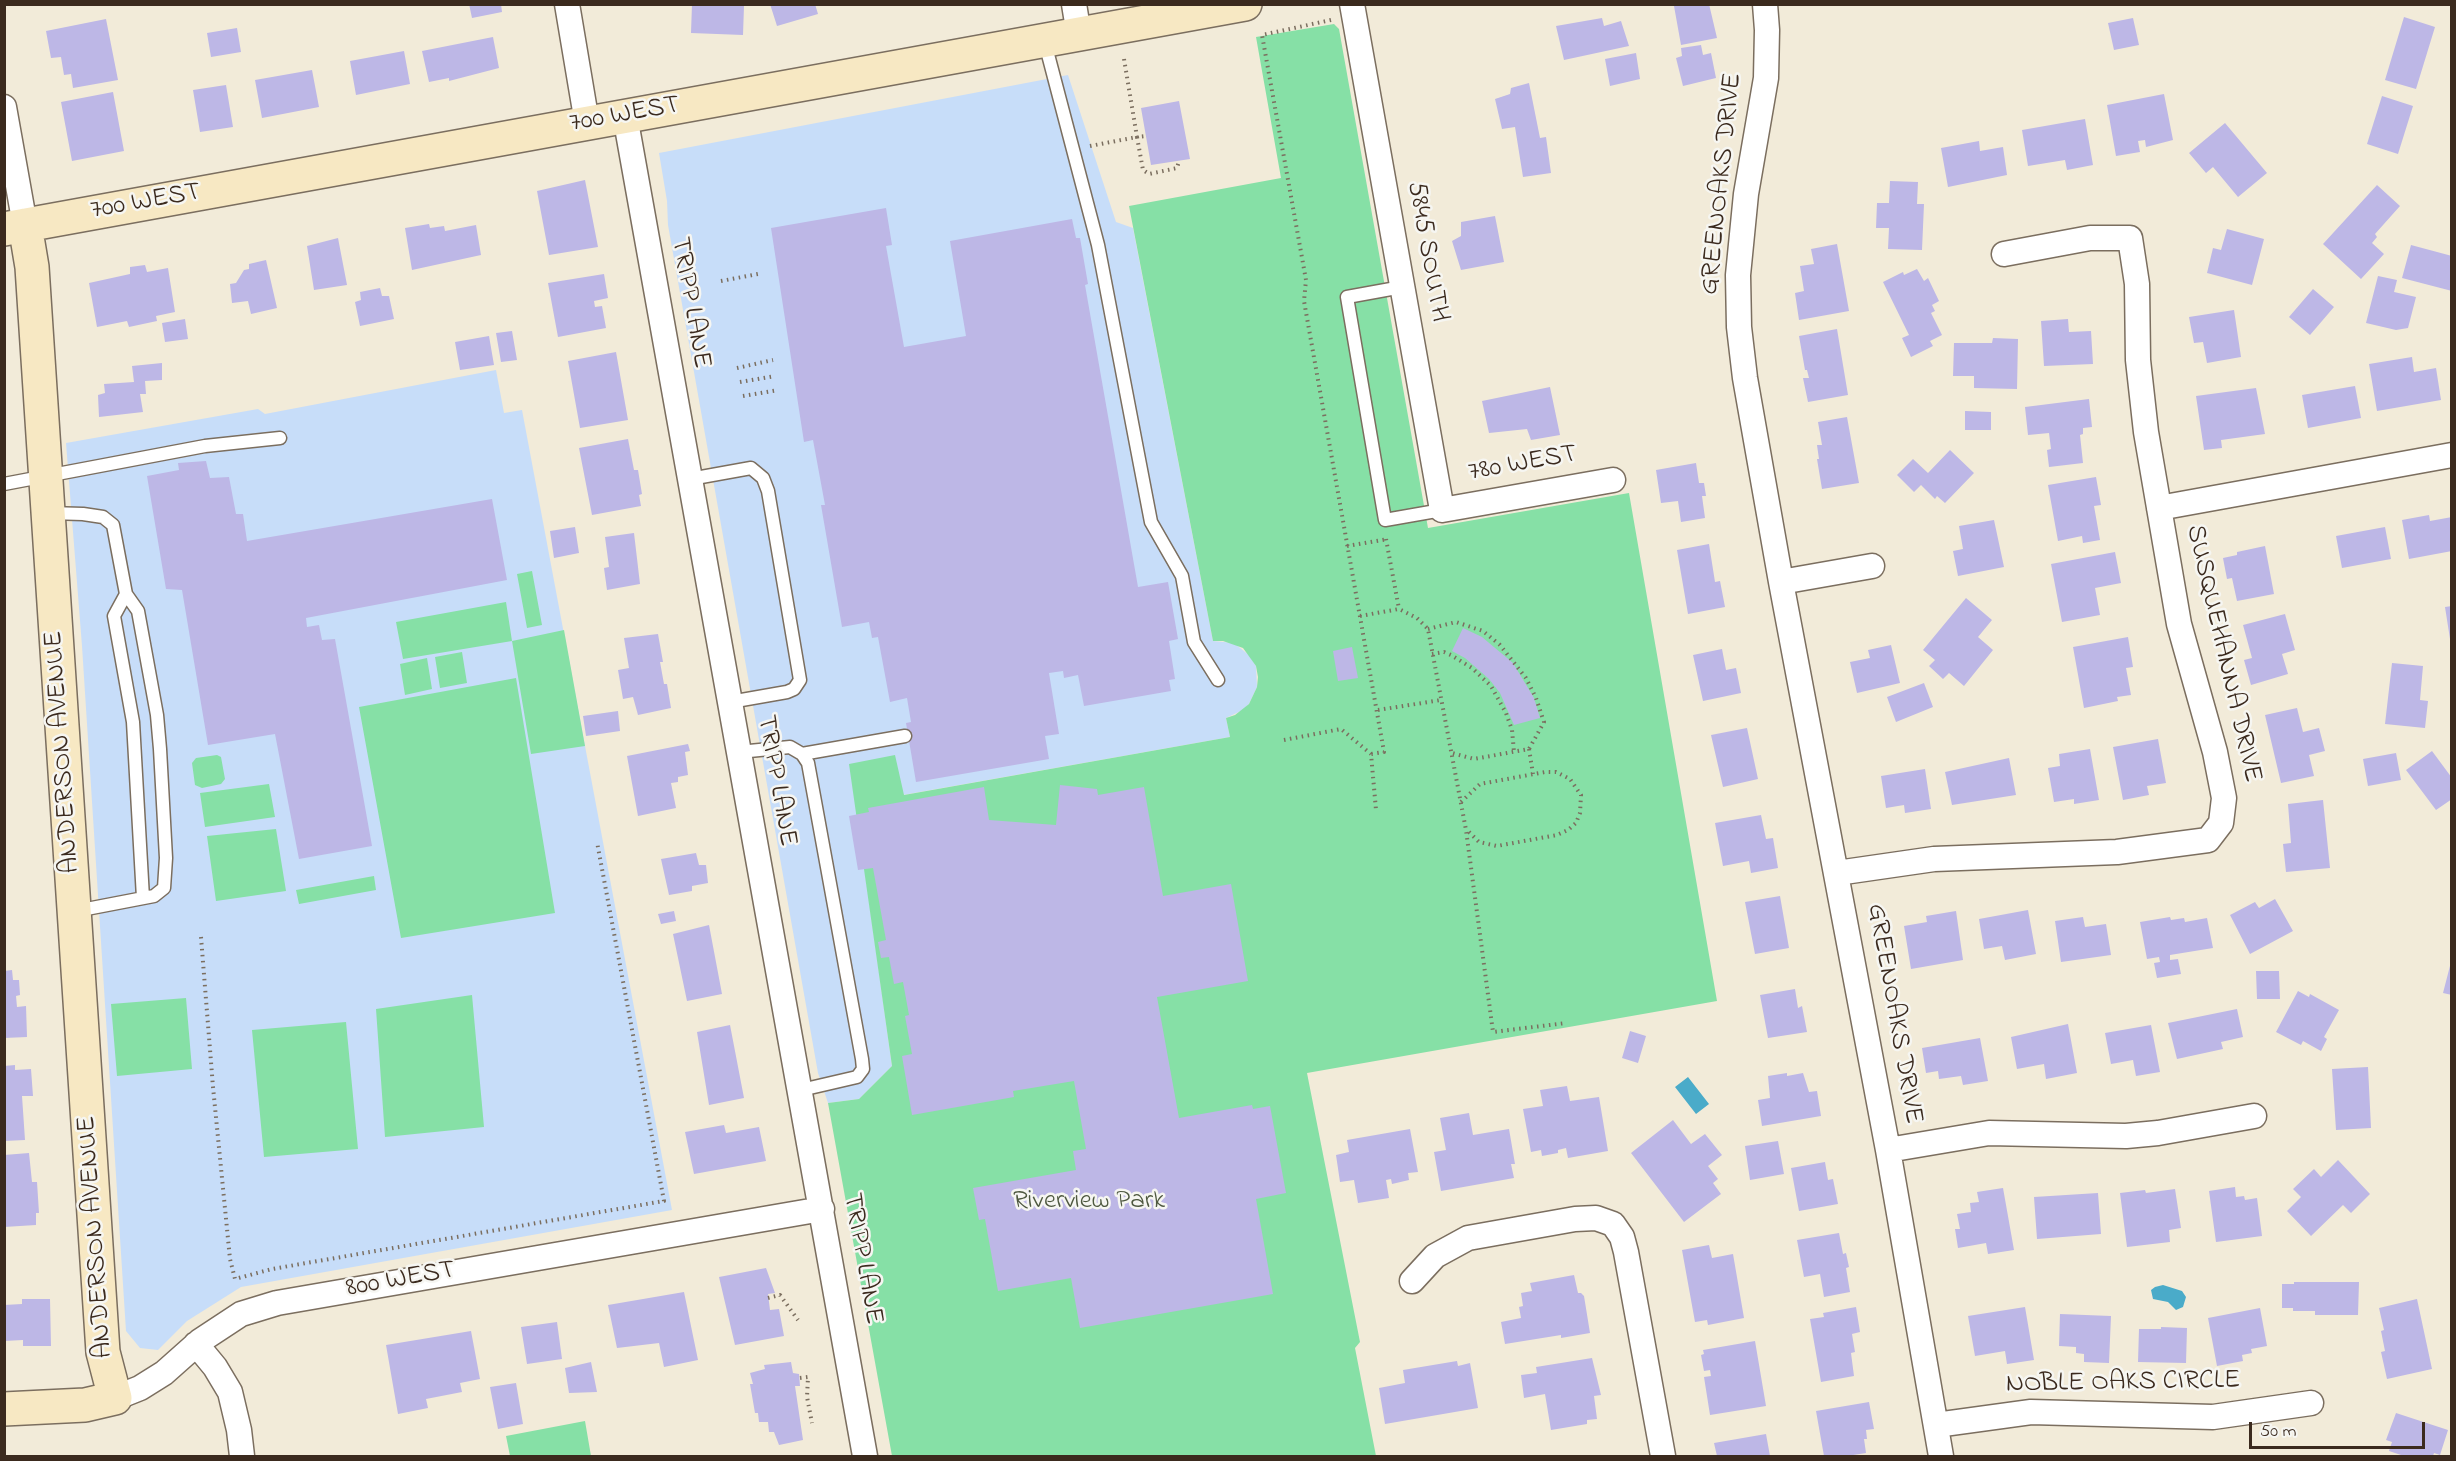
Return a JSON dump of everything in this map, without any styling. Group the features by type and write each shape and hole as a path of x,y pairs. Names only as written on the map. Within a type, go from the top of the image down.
{"street":[{"path":"567,4 587,123"},
{"name":"700 WEST","path":"15,227 1044,41 1077,20 1245,4"},
{"name":"5845 SOUTH","path":"1352,4 1442,510"},
{"name":"GREENOAKS DRIVE","path":"1765,4 1766,78 1746,194 1738,275 1739,327 1745,378 1888,1150 1941,1456"},
{"name":"ANDERSON AVENUE","path":"4,107 15,227 33,267 103,1352 115,1398"},
{"name":"TRIPP LANE","path":"625,116 865,1456"},
{"path":"2004,254 2090,238 2130,238 2137,284 2138,360 2146,432 2159,508"},
{"name":"SUSQUEHANNA DRIVE","path":"1837,873 1934,859 2117,852 2208,840 2221,822 2224,798 2215,752 2179,624 2159,508 2451,455"},
{"name":"780 WEST","path":"1442,510 1613,480"},
{"path":"1781,582 1872,566"},
{"path":"1888,1150 1989,1133 2126,1136 2158,1133 2254,1116"},
{"name":"800 WEST","path":"4,1409 85,1404 115,1398 140,1388 164,1373 196,1344 241,1314 277,1303 822,1209"},
{"path":"1412,1281 1435,1256 1468,1238 1575,1219 1596,1218 1613,1224 1622,1237 1626,1252 1663,1456"},
{"path":"196,1344 215,1367 230,1392 239,1430 242,1456"},
{"name":"NOBLE OAKS CIRCLE","path":"1936,1425 2031,1412 2213,1417 2312,1403"}],"lane":[{"path":"1044,41 1098,245 1151,522 1182,576 1194,642 1218,680"},
{"path":"1402,286 1347,297 1385,520 1442,510"},
{"path":"4,484 46,478 205,446 280,438"},
{"path":"690,479 751,468 763,478 768,491 800,680 794,689 787,692 730,702"},
{"path":"49,513 83,514 109,520 113,525 126,594 138,611 157,715 160,749 166,882 159,893 74,911"},
{"path":"126,594 114,616 133,722 143,898"},
{"path":"802,754 904,736"},
{"path":"739,752 790,747 802,754 808,763 863,1069 857,1077 801,1090"}],"path":[{"path":"1284,740 1341,729 1371,753 1384,752 1306,313 1304,301 1306,280 1262,35 1331,20"},
{"path":"1124,59 1143,170 1149,174 1177,168 1179,161"},
{"path":"1088,147 1146,136"},
{"path":"721,281 758,274"},
{"path":"737,368 773,360"},
{"path":"740,382 775,376"},
{"path":"742,396 778,390"},
{"path":"1386,539 1399,609"},
{"path":"1360,616 1399,609 1417,618 1428,629 1466,830 1494,1032 1566,1023"},
{"path":"1428,629 1456,622 1465,624 1483,631 1514,660 1536,698 1544,722 1529,749 1533,774"},
{"path":"1432,654 1444,652 1451,655 1472,668 1491,686 1506,713 1512,730 1514,752"},
{"path":"1378,710 1441,700"},
{"path":"1451,752 1474,759 1529,749"},
{"path":"1371,753 1376,810"},
{"path":"1461,802 1480,784 1556,772 1570,779 1578,788 1582,804 1576,823 1557,835 1497,846 1479,842 1466,830"},
{"path":"201,937 230,1259 235,1279 272,1269 664,1201 597,842"},
{"path":"768,1298 780,1295 798,1320"},
{"path":"800,1378 808,1377 807,1397 812,1423"}],"shaded area":[{"path":"1068,75 1116,222 1133,228 1213,641 1234,643 1250,656 1256,666 1257,687 1249,704 1243,710 1226,718 1230,737 903,795 850,764 892,1066 859,1099 828,1103 818,1073 668,225 667,201 659,153"},
{"path":"496,370 504,413 522,410 672,1210 241,1287 187,1321 158,1350 140,1348 126,1331 82,646 66,443 258,409 265,414"}],"green space":[{"name":"Riverview Park","path":"1334,24 1339,29 1428,528 1629,493 1717,1001 1307,1073 1360,1342 1355,1348 1376,1456 892,1456 828,1103 859,1099 892,1066 849,764 895,755 904,795 1230,737 1226,718 1235,715 1249,704 1257,687 1256,666 1243,648 1223,641 1213,641 1129,206 1281,178 1256,37"},
{"path":"532,571 542,625 527,628 517,574"},
{"path":"506,602 512,641 403,659 396,622"},
{"path":"564,630 585,746 531,754 512,641"},
{"path":"462,652 467,683 440,688 435,657"},
{"path":"427,658 432,689 405,695 400,664"},
{"path":"516,678 555,913 401,938 359,707"},
{"path":"217,755 221,757 225,779 221,784 202,788 195,785 192,763 196,758"},
{"path":"269,784 275,817 205,827 200,793"},
{"path":"276,829 286,891 216,901 207,836"},
{"path":"374,876 376,890 299,904 296,890"},
{"path":"472,995 484,1127 385,1137 376,1009"},
{"path":"186,998 192,1069 117,1076 111,1004"},
{"path":"346,1022 358,1149 264,1157 252,1030"},
{"path":"585,1421 591,1456 510,1456 506,1436"}],"water":[{"path":"1688,1077 1709,1104 1696,1114 1675,1087"},
{"path":"2163,1285 2182,1291 2186,1297 2183,1307 2176,1310 2168,1302 2153,1299 2151,1290"}],"building":[{"path":"469,4 501,4 502,12 472,18"},
{"path":"692,4 744,6 743,35 691,33"},
{"path":"770,4 815,4 818,14 777,26"},
{"path":"1709,4 1717,38 1681,45 1674,6"},
{"path":"2404,17 2435,27 2416,89 2385,80"},
{"path":"1602,18 1604,26 1621,21 1629,46 1564,60 1556,26"},
{"path":"2133,18 2139,45 2114,50 2108,23"},
{"path":"106,19 118,80 73,88 71,74 64,75 61,57 51,58 46,31"},
{"path":"237,28 241,52 211,57 207,33"},
{"path":"493,37 499,68 449,81 449,78 429,82 422,51"},
{"path":"1701,45 1703,55 1711,53 1716,78 1683,86 1676,58 1682,56 1681,48"},
{"path":"404,51 410,84 356,95 350,61"},
{"path":"1636,53 1640,79 1610,86 1605,59"},
{"path":"312,70 319,107 262,118 255,80"},
{"path":"1529,83 1540,138 1546,137 1551,173 1523,177 1515,127 1502,129 1495,99 1510,94 1511,88"},
{"path":"226,85 233,127 200,132 193,90"},
{"path":"113,92 124,151 72,161 61,102"},
{"path":"2164,94 2173,140 2146,147 2145,140 2138,141 2140,152 2116,156 2107,105"},
{"path":"2382,96 2413,106 2398,154 2367,144"},
{"path":"1179,101 1190,159 1151,165 1141,108"},
{"path":"2085,119 2093,165 2067,170 2065,160 2028,166 2022,130"},
{"path":"2225,123 2267,173 2238,197 2213,167 2206,173 2189,153"},
{"path":"1979,141 1980,151 2003,147 2007,175 1948,187 1941,148"},
{"path":"585,180 598,247 549,255 537,191"},
{"path":"1890,181 1918,182 1917,204 1924,204 1922,250 1888,249 1889,228 1876,228 1877,203 1889,203"},
{"path":"2377,185 2400,206 2375,234 2377,237 2372,243 2384,254 2361,279 2323,244"},
{"path":"886,208 892,245 886,246 904,347 966,336 950,241 1072,219 1076,238 1080,238 1088,284 1085,285 1138,587 1168,582 1178,639 1169,641 1175,679 1169,680 1171,691 1084,706 1078,675 1064,678 1063,671 1049,673 1059,734 1045,736 1049,759 916,782 906,723 911,722 907,698 890,702 878,637 872,638 869,622 842,627 821,505 825,505 813,440 804,442 771,228"},
{"path":"1495,216 1504,262 1461,270 1452,241 1461,236 1461,222"},
{"path":"429,224 430,228 444,226 445,231 476,225 481,255 412,270 405,228"},
{"path":"2227,229 2264,239 2252,285 2207,273 2213,248 2221,250"},
{"path":"338,238 347,285 314,290 307,246"},
{"path":"1837,244 1849,311 1799,320 1795,293 1804,291 1800,266 1814,264 1811,249"},
{"path":"2411,245 2452,256 2452,291 2402,278"},
{"path":"266,260 277,308 251,314 248,301 232,303 230,284 236,283 244,270 249,269 249,264"},
{"path":"145,265 147,272 168,268 175,312 156,316 157,321 129,327 127,321 97,327 89,283 130,274 130,267"},
{"path":"1917,269 1924,281 1928,278 1939,301 1932,305 1935,311 1931,313 1942,335 1930,341 1933,346 1911,357 1902,338 1909,335 1883,282 1903,272 1904,275"},
{"path":"604,274 608,298 594,301 595,307 602,306 606,328 558,337 548,283"},
{"path":"2378,276 2397,280 2394,292 2416,297 2408,328 2396,330 2366,323"},
{"path":"380,288 382,296 389,296 394,319 360,326 355,302 361,300 360,292"},
{"path":"2313,289 2334,307 2310,335 2289,317"},
{"path":"2234,310 2241,357 2207,363 2203,342 2194,343 2189,317"},
{"path":"185,319 188,339 165,342 162,323"},
{"path":"2068,319 2069,332 2091,331 2093,364 2044,366 2041,321"},
{"path":"1837,329 1848,395 1808,402 1803,378 1809,378 1805,370 1799,336"},
{"path":"512,331 517,360 501,362 496,333"},
{"path":"489,336 494,365 460,370 455,342"},
{"path":"1993,338 2018,339 2017,389 1974,388 1974,376 1953,376 1954,343 1992,343"},
{"path":"616,352 628,420 580,428 568,361"},
{"path":"2412,357 2414,372 2436,368 2441,400 2377,411 2369,364"},
{"path":"162,363 162,380 145,381 146,394 140,394 143,412 99,417 98,395 105,393 104,384 134,382 132,366"},
{"path":"2355,386 2361,418 2308,428 2302,395"},
{"path":"1550,387 1560,435 1531,440 1527,429 1489,433 1482,401"},
{"path":"2256,388 2265,434 2221,440 2222,448 2204,450 2196,396"},
{"path":"2089,399 2092,427 2083,428 2083,434 2080,435 2083,463 2049,467 2047,450 2051,449 2049,433 2028,435 2025,407"},
{"path":"1965,411 1991,412 1991,430 1965,430"},
{"path":"1847,417 1859,483 1822,489 1817,459 1819,459 1817,445 1822,445 1818,422"},
{"path":"628,439 634,470 638,470 642,494 639,495 641,506 592,515 579,448"},
{"path":"1950,450 1974,473 1945,503 1937,496 1935,499 1921,485 1914,492 1897,475 1913,459 1928,473"},
{"path":"206,461 210,478 229,477 236,514 243,514 247,541 492,499 507,580 306,618 307,627 319,625 322,640 335,639 372,846 299,859 275,734 208,745 182,590 166,589 147,476 179,470 178,463"},
{"path":"1696,463 1699,483 1704,483 1706,496 1702,496 1705,518 1681,522 1678,501 1661,503 1656,470"},
{"path":"2096,477 2101,505 2094,506 2100,540 2083,543 2082,536 2058,541 2048,485"},
{"path":"2429,515 2430,521 2452,517 2452,551 2409,559 2402,520"},
{"path":"1994,520 2004,567 1958,576 1953,551 1963,549 1959,526"},
{"path":"575,527 579,553 554,558 550,531"},
{"path":"2385,527 2391,559 2342,568 2336,536"},
{"path":"634,533 640,584 607,590 604,568 609,567 605,537"},
{"path":"1709,544 1715,582 1720,581 1725,607 1688,614 1677,550"},
{"path":"2265,546 2274,594 2237,601 2232,578 2227,579 2223,558 2237,555 2237,552"},
{"path":"2115,552 2121,583 2095,588 2100,615 2062,622 2051,564"},
{"path":"1966,598 1992,620 1978,637 1993,650 1964,686 1949,673 1943,679 1929,666 1935,660 1923,650"},
{"path":"2452,606 2452,639 2450,639 2445,607"},
{"path":"2285,614 2295,650 2282,654 2288,674 2251,685 2244,660 2252,658 2243,625"},
{"path":"1463,628 1482,637 1513,663 1534,698 1540,718 1514,725 1500,693 1489,679 1465,658 1452,651"},
{"path":"658,634 663,662 660,662 671,708 638,715 633,697 623,699 618,670 629,668 624,638"},
{"path":"2128,637 2133,667 2126,668 2131,695 2117,697 2118,701 2084,708 2073,647"},
{"path":"1891,645 1900,683 1857,693 1850,662 1870,658 1868,650"},
{"path":"1352,647 1358,678 1338,681 1333,651"},
{"path":"1722,649 1726,670 1736,668 1741,693 1703,701 1693,655"},
{"path":"2392,663 2423,666 2420,700 2428,701 2425,728 2385,724"},
{"path":"1924,683 1933,707 1896,722 1887,697"},
{"path":"2297,708 2303,732 2319,728 2325,751 2309,755 2314,776 2281,783 2265,715"},
{"path":"618,711 620,731 586,736 583,716"},
{"path":"1747,728 1758,779 1723,787 1711,735"},
{"path":"2158,739 2166,783 2147,786 2149,795 2123,800 2113,747"},
{"path":"688,744 690,751 685,752 688,775 678,777 678,782 671,783 676,808 638,816 627,756"},
{"path":"2090,749 2099,800 2074,804 2074,799 2054,802 2048,768 2060,766 2059,754"},
{"path":"2432,751 2452,778 2452,799 2436,810 2406,770"},
{"path":"2396,753 2401,780 2368,786 2363,759"},
{"path":"2009,758 2016,795 1952,805 1945,772"},
{"path":"1925,769 1931,809 1905,813 1904,805 1886,808 1881,776"},
{"path":"1060,785 1097,789 1098,795 1144,787 1163,896 1231,884 1248,981 1157,997 1179,1118 1252,1105 1253,1109 1270,1106 1286,1193 1256,1199 1273,1294 1080,1328 1071,1278 998,1291 985,1219 979,1220 973,1188 1076,1170 1073,1151 1086,1149 1074,1081 1013,1091 1014,1097 912,1115 902,1056 912,1054 905,1016 909,1015 903,982 894,984 889,957 881,958 878,942 886,940 873,868 858,870 849,816 869,812 868,808 984,787 989,820 1056,825"},
{"path":"2323,800 2330,868 2286,872 2283,844 2291,843 2288,804"},
{"path":"1761,815 1766,839 1773,838 1778,868 1751,873 1749,861 1723,866 1715,823"},
{"path":"696,853 699,865 706,865 708,883 692,886 692,891 669,895 661,859"},
{"path":"1780,896 1789,948 1755,954 1745,902"},
{"path":"2275,899 2293,931 2250,954 2230,915 2255,902 2259,908"},
{"path":"2028,910 2036,954 2005,960 2002,946 1984,949 1979,919"},
{"path":"674,911 676,921 661,924 658,914"},
{"path":"1956,911 1963,960 1911,969 1904,926 1927,922 1926,916"},
{"path":"2083,917 2085,927 2106,924 2111,955 2061,962 2055,921"},
{"path":"2170,917 2171,920 2184,918 2185,922 2207,918 2213,948 2170,955 2170,960 2178,959 2181,974 2157,978 2154,963 2160,962 2159,957 2147,959 2140,922"},
{"path":"709,925 722,994 687,1001 673,934"},
{"path":"2452,962 2452,995 2443,993"},
{"path":"12,970 13,980 19,980 20,995 16,996 17,1007 26,1006 27,1037 4,1038 4,971"},
{"path":"2256,971 2279,971 2280,999 2257,999"},
{"path":"1795,989 1798,1008 1802,1006 1807,1032 1768,1038 1760,995"},
{"path":"2298,991 2309,997 2310,994 2339,1010 2324,1037 2327,1039 2321,1051 2303,1041 2301,1045 2276,1032"},
{"path":"2237,1009 2243,1037 2221,1042 2223,1049 2177,1059 2168,1023"},
{"path":"2068,1024 2077,1073 2046,1079 2044,1064 2017,1069 2011,1037"},
{"path":"730,1025 744,1098 709,1105 697,1032"},
{"path":"2151,1025 2160,1072 2136,1076 2133,1060 2111,1064 2105,1033"},
{"path":"1630,1031 1646,1036 1638,1063 1622,1058"},
{"path":"1980,1038 1988,1081 1963,1085 1961,1076 1939,1079 1938,1071 1926,1073 1922,1048"},
{"path":"15,1065 15,1070 31,1069 33,1096 22,1096 25,1140 4,1141 4,1066"},
{"path":"2368,1067 2371,1128 2336,1130 2332,1069"},
{"path":"1787,1073 1787,1076 1803,1073 1809,1092 1817,1091 1821,1116 1762,1126 1758,1100 1770,1098 1768,1076"},
{"path":"1567,1086 1570,1101 1599,1097 1608,1151 1568,1158 1566,1148 1558,1150 1558,1153 1542,1156 1541,1150 1531,1152 1523,1109 1543,1106 1540,1090"},
{"path":"1469,1113 1473,1135 1509,1129 1515,1164 1511,1164 1514,1178 1441,1191 1434,1152 1446,1150 1440,1118"},
{"path":"1673,1120 1691,1144 1705,1134 1722,1155 1708,1166 1718,1179 1713,1183 1721,1194 1684,1222 1631,1153"},
{"path":"724,1125 726,1133 759,1127 766,1161 694,1174 685,1132"},
{"path":"1410,1129 1418,1172 1408,1173 1409,1180 1392,1184 1391,1179 1386,1180 1389,1198 1358,1203 1354,1180 1340,1182 1336,1155 1349,1152 1347,1140"},
{"path":"1778,1141 1784,1174 1750,1180 1745,1146"},
{"path":"29,1153 32,1182 37,1182 39,1213 36,1213 36,1225 4,1227 4,1155"},
{"path":"2338,1160 2370,1194 2351,1213 2343,1205 2311,1236 2287,1211 2301,1197 2293,1189 2314,1169 2321,1177"},
{"path":"1825,1162 1828,1180 1833,1179 1838,1204 1799,1211 1791,1168"},
{"path":"2235,1187 2236,1197 2244,1196 2245,1200 2257,1198 2262,1236 2216,1242 2209,1191"},
{"path":"2003,1188 2014,1250 1988,1254 1986,1243 1958,1248 1955,1229 1960,1229 1957,1214 1971,1212 1970,1203 1979,1202 1977,1192"},
{"path":"2175,1189 2181,1228 2169,1230 2170,1242 2127,1247 2120,1193 2145,1190 2146,1193"},
{"path":"2098,1193 2101,1234 2037,1239 2034,1197"},
{"path":"1839,1233 1843,1254 1846,1253 1849,1267 1846,1268 1850,1292 1824,1297 1820,1274 1804,1277 1797,1240"},
{"path":"1709,1245 1712,1258 1733,1254 1744,1318 1708,1325 1707,1320 1695,1322 1682,1250"},
{"path":"766,1268 775,1293 768,1294 770,1310 779,1309 784,1336 735,1345 719,1277"},
{"path":"1574,1275 1578,1293 1584,1296 1590,1333 1505,1344 1501,1322 1521,1318 1519,1307 1523,1306 1521,1293 1532,1291 1530,1283"},
{"path":"2294,1282 2359,1282 2358,1315 2315,1315 2315,1311 2293,1311 2293,1308 2282,1308 2282,1284 2294,1284"},
{"path":"684,1292 698,1360 664,1367 659,1343 617,1348 608,1305"},
{"path":"22,1299 50,1299 51,1346 23,1346 23,1340 4,1341 4,1305 22,1304"},
{"path":"2417,1299 2432,1369 2387,1379 2381,1352 2385,1351 2381,1331 2384,1330 2379,1308"},
{"path":"1856,1307 1860,1332 1852,1334 1855,1352 1851,1353 1854,1376 1821,1382 1810,1319 1824,1317 1823,1313"},
{"path":"2025,1307 2034,1360 2007,1364 2005,1351 1975,1356 1968,1316"},
{"path":"2260,1308 2267,1346 2251,1349 2252,1353 2242,1355 2243,1361 2217,1366 2208,1318"},
{"path":"2060,1314 2111,1316 2109,1363 2084,1362 2084,1354 2076,1353 2076,1347 2059,1346"},
{"path":"557,1322 562,1359 527,1364 521,1327"},
{"path":"2161,1327 2187,1328 2186,1363 2138,1362 2139,1329 2161,1329"},
{"path":"471,1331 480,1379 460,1383 462,1392 426,1399 428,1408 398,1414 386,1345"},
{"path":"1755,1341 1766,1406 1710,1415 1704,1377 1711,1376 1710,1370 1704,1371 1701,1355 1704,1354 1703,1350"},
{"path":"1592,1358 1601,1395 1594,1396 1597,1419 1587,1420 1587,1424 1551,1430 1545,1394 1524,1398 1521,1375 1537,1373 1536,1367"},
{"path":"1457,1361 1458,1366 1470,1363 1478,1408 1385,1424 1379,1388 1405,1383 1403,1370"},
{"path":"591,1362 597,1392 569,1393 565,1368"},
{"path":"791,1362 793,1373 799,1374 800,1386 795,1386 803,1440 779,1445 774,1432 769,1432 768,1422 759,1422 758,1413 755,1413 750,1373 765,1369 764,1365"},
{"path":"516,1383 523,1424 498,1429 490,1387"},
{"path":"1869,1402 1874,1429 1866,1430 1867,1439 1864,1439 1866,1453 1824,1456 1816,1411"},
{"path":"2396,1413 2448,1430 2440,1455 2434,1453 2433,1456 2404,1456 2389,1451 2392,1442 2386,1440"},
{"path":"1766,1434 1770,1456 1717,1456 1714,1443"}]}
